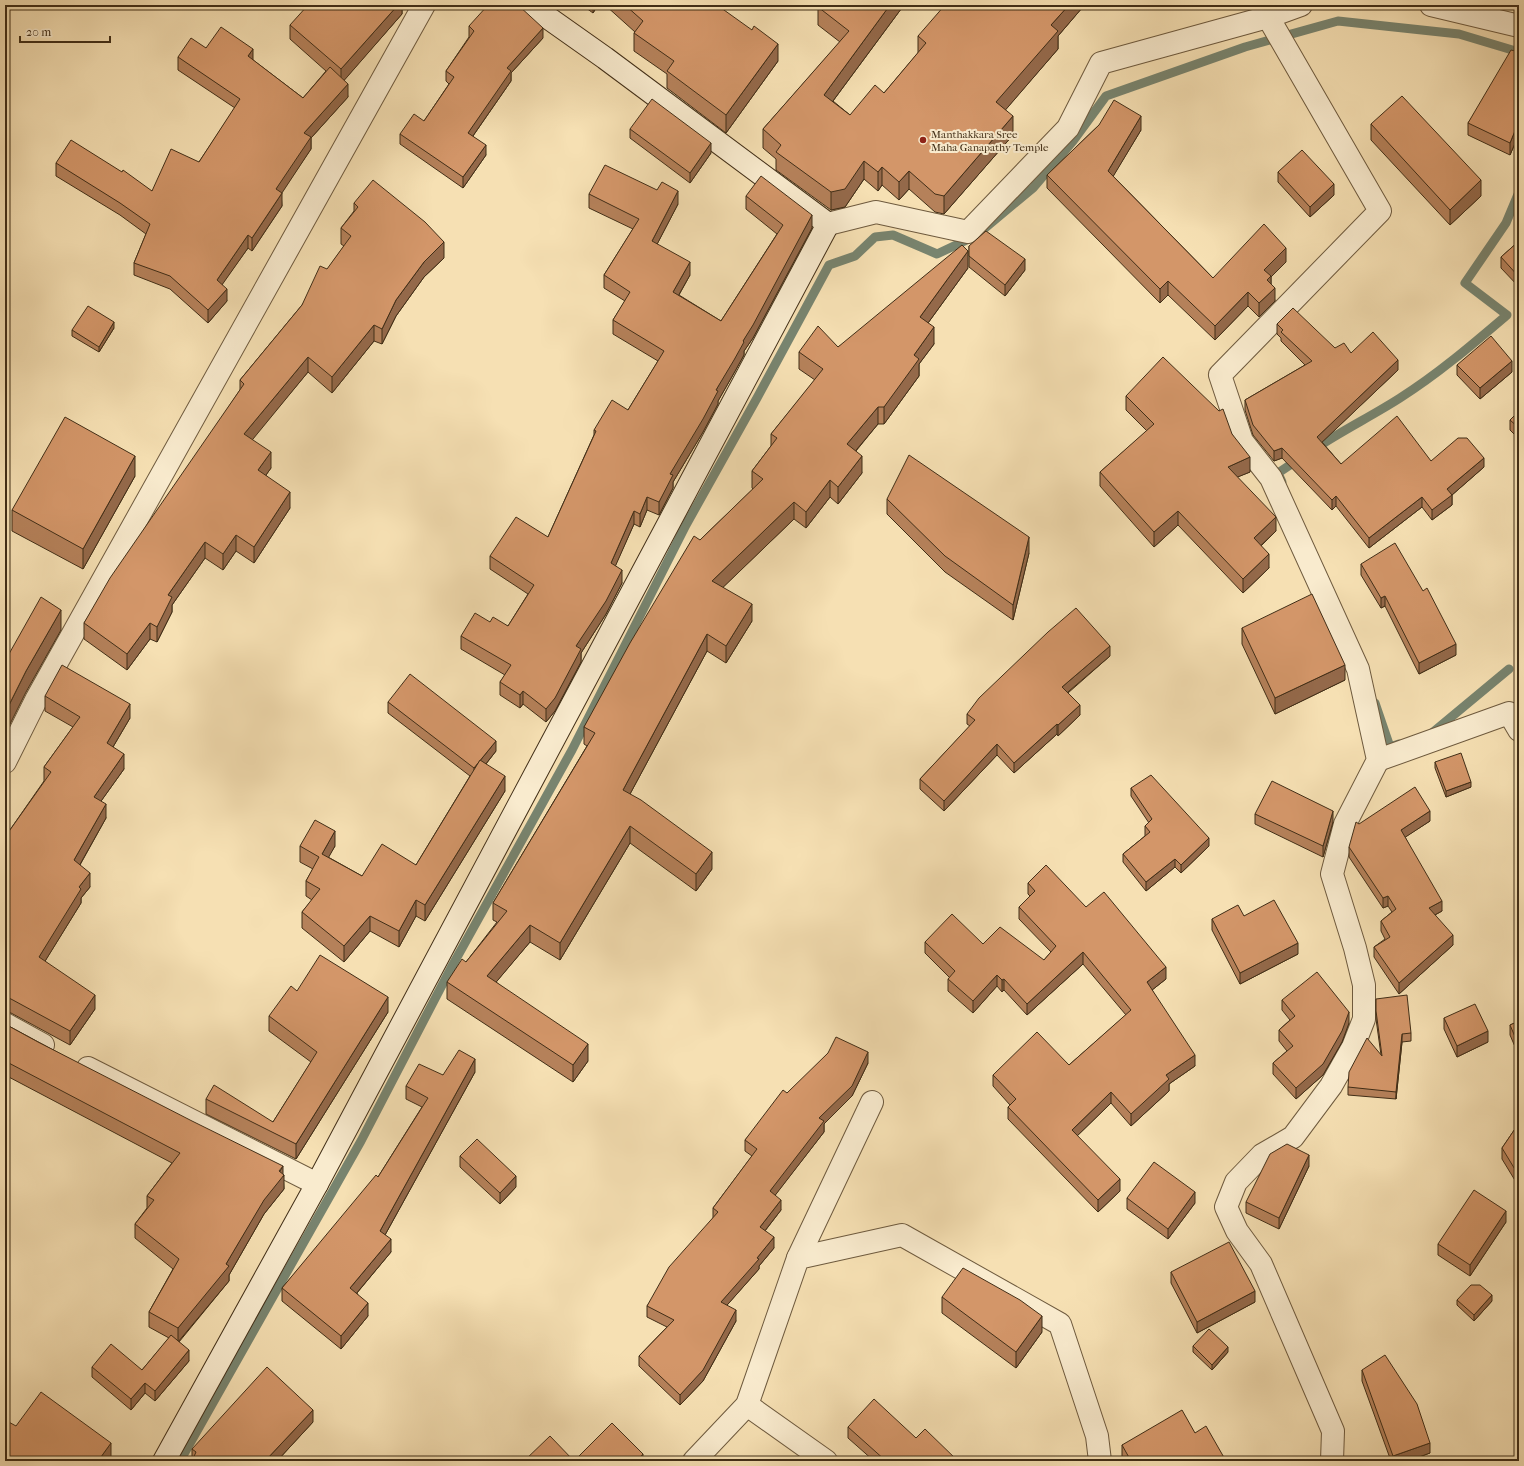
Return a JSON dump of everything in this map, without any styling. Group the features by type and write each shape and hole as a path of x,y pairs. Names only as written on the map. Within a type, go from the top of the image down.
{"street":[{"path":"5,762 37,698 424,5"},
{"path":"530,5 611,63 828,224"},
{"path":"164,1461 317,1184 828,224 876,212 968,232 1068,128 1101,63 1268,17 1301,5"},
{"path":"1431,5 1519,26"},
{"path":"1268,17 1380,211 1220,375 1242,441 1271,478 1358,669 1378,760 1345,824 1332,874 1355,948 1364,985 1364,1019 1353,1047 1331,1086 1293,1137 1262,1155 1236,1182 1226,1207 1237,1231 1261,1264 1333,1431 1332,1461"},
{"path":"1378,760 1509,713 1519,730"},
{"path":"5,1024 64,1056 317,1184"},
{"path":"694,1461 747,1405 798,1258 872,1102"},
{"path":"798,1258 902,1235 1060,1324 1097,1436 1100,1461"},
{"path":"747,1405 826,1461"}],"building":[{"path":"308,5 398,5 341,69 290,25"},
{"path":"488,5 518,5 543,28 507,68 511,71 468,133 486,145 463,177 400,134 414,114 424,121 454,77 446,71 474,31 469,26"},
{"path":"625,5 717,5 752,30 754,26 778,44 726,115 667,71 674,61 634,33 643,21"},
{"path":"819,5 890,5 824,95 850,115 875,85 884,93 926,43 918,36 945,5 1069,5 1051,25 1058,31 996,102 1013,116 944,196 935,194 909,171 899,182 882,167 878,172 864,161 845,189 831,192 776,152 781,145 763,129 849,31 818,7"},
{"path":"221,27 253,49 248,56 303,98 330,67 348,84 304,133 311,137 276,189 282,193 252,238 248,235 217,280 227,289 208,310 170,276 134,263 150,224 120,203 56,163 71,140 122,172 123,170 152,191 171,149 199,162 240,99 178,57 191,38 206,48"},
{"path":"1511,50 1519,52 1519,121 1510,143 1468,123"},
{"path":"1402,96 1481,180 1450,210 1371,124"},
{"path":"652,99 711,143 690,173 630,129"},
{"path":"1114,100 1141,116 1108,171 1213,278 1264,224 1286,248 1264,270 1271,276 1267,280 1275,288 1259,303 1248,292 1215,326 1168,281 1160,289 1047,175 1099,125"},
{"path":"1302,150 1334,184 1310,207 1278,172"},
{"path":"605,165 657,190 662,182 678,191 652,241 690,262 673,292 721,321 783,225 746,196 761,176 812,215 743,341 744,342 716,390 718,391 703,419 670,474 673,475 659,502 647,497 640,514 634,511 611,563 622,570 606,601 576,646 581,649 555,698 546,709 523,691 520,695 500,682 511,665 461,636 475,613 490,622 493,617 508,626 534,585 490,556 516,517 548,537 596,431 594,430 612,400 628,410 664,351 613,320 630,292 604,275 639,219 589,194"},
{"path":"373,180 425,222 444,242 424,262 396,300 382,329 374,325 332,377 308,357 244,434 271,452 258,470 290,492 254,547 236,535 223,554 205,542 168,595 172,597 157,627 150,623 127,654 84,623 110,578 244,384 240,380 302,305 320,266 327,269 351,236 341,228 358,207 354,203"},
{"path":"986,231 1025,259 1005,285 969,256 969,246"},
{"path":"1519,241 1519,277 1501,257"},
{"path":"962,245 968,251 920,317 934,327 914,355 919,359 884,407 878,407 847,444 862,456 838,487 830,480 806,512 794,502 712,581 752,604 726,646 707,634 623,790 641,800 712,852 696,874 630,826 560,943 530,925 487,976 588,1044 573,1065 447,982 462,959 466,962 507,911 493,903 595,733 584,727 630,643 694,536 700,540 763,479 752,471 777,438 771,434 823,369 799,352 818,326 838,347"},
{"path":"88,306 114,322 99,347 72,330"},
{"path":"1293,308 1335,348 1344,343 1351,353 1373,332 1398,360 1317,437 1341,464 1397,416 1431,461 1458,438 1467,438 1484,458 1447,489 1452,495 1432,510 1422,497 1369,538 1336,496 1332,500 1282,448 1274,451 1253,425 1245,400 1312,361 1281,332 1283,330 1277,324"},
{"path":"1491,336 1512,361 1480,388 1457,365"},
{"path":"1163,357 1219,411 1223,409 1232,434 1250,457 1228,467 1276,517 1254,538 1269,554 1243,579 1178,511 1154,532 1100,472 1154,424 1126,396"},
{"path":"1519,411 1519,428 1510,420"},
{"path":"65,417 135,456 83,549 12,510"},
{"path":"909,455 1029,537 1013,605 945,556 887,499"},
{"path":"1395,543 1423,591 1427,588 1456,644 1419,663 1385,596 1381,598 1361,564"},
{"path":"1312,594 1345,665 1275,698 1242,628"},
{"path":"41,597 61,610 26,671 5,713 5,661"},
{"path":"1076,608 1110,646 1062,687 1080,705 1014,763 997,744 944,801 920,779 975,720 967,714 979,698 1048,632"},
{"path":"62,665 130,704 107,743 124,754 94,797 106,804 74,860 90,873 79,887 81,889 39,957 95,995 70,1031 5,997 5,837 51,772 44,767 80,717 45,696"},
{"path":"410,674 496,741 474,768 388,702"},
{"path":"1461,753 1471,782 1446,791 1435,762"},
{"path":"480,760 505,776 425,905 416,900 399,931 370,916 344,946 302,912 320,889 306,881 319,857 300,846 315,820 335,831 322,854 362,876 382,844 416,865"},
{"path":"1151,775 1209,838 1181,865 1175,859 1146,882 1123,854 1150,832 1145,826 1152,819 1131,788"},
{"path":"1272,781 1333,811 1323,846 1255,814"},
{"path":"1415,787 1430,811 1401,830 1442,901 1429,908 1453,935 1399,983 1374,947 1390,937 1381,921 1396,909 1388,896 1383,898 1349,847 1356,822 1359,824"},
{"path":"1046,865 1086,907 1104,892 1166,967 1147,982 1195,1055 1166,1075 1169,1079 1131,1114 1111,1092 1072,1130 1120,1179 1098,1200 1008,1107 1016,1099 993,1075 1037,1032 1069,1065 1131,1010 1083,952 1027,1004 1004,979 1002,980 997,975 973,1001 948,979 955,971 925,942 952,914 983,944 1000,927 1044,960 1056,946 1019,907 1035,891 1028,883"},
{"path":"1274,900 1298,943 1240,973 1212,919 1238,905 1244,916"},
{"path":"320,955 388,997 296,1144 206,1099 214,1085 273,1122 317,1052 269,1016 291,986 297,991"},
{"path":"1317,972 1349,1012 1342,1031 1323,1064 1296,1088 1273,1063 1293,1046 1279,1030 1295,1016 1282,1000"},
{"path":"1407,995 1411,1033 1402,1034 1396,1092 1348,1087 1349,1072 1367,1038 1382,1056 1376,1011 1376,999"},
{"path":"1475,1004 1488,1031 1457,1046 1444,1018"},
{"path":"1519,1021 1519,1046 1510,1025"},
{"path":"5,1024 192,1121 283,1166 279,1171 284,1175 264,1200 226,1264 229,1266 178,1328 149,1312 179,1259 135,1224 154,1200 147,1196 180,1153 5,1061"},
{"path":"836,1037 868,1052 852,1086 819,1118 824,1121 770,1191 781,1200 760,1227 774,1237 757,1258 759,1259 721,1302 736,1310 703,1370 680,1395 639,1356 674,1320 647,1306 669,1267 718,1212 713,1208 757,1149 745,1140 783,1090 787,1093 828,1053"},
{"path":"459,1050 475,1059 380,1231 391,1239 350,1288 368,1303 341,1336 282,1288 376,1175 378,1177 428,1098 406,1086 419,1064 443,1075"},
{"path":"1519,1123 1519,1176 1502,1148"},
{"path":"477,1139 516,1176 500,1193 460,1156"},
{"path":"1287,1144 1309,1155 1279,1218 1246,1202 1270,1154"},
{"path":"1154,1162 1195,1192 1168,1229 1127,1198"},
{"path":"1474,1190 1506,1211 1470,1265 1438,1244"},
{"path":"1229,1242 1255,1291 1197,1322 1171,1272"},
{"path":"963,1268 1020,1300 1042,1316 1016,1352 942,1297"},
{"path":"1471,1285 1480,1285 1492,1295 1474,1315 1457,1300"},
{"path":"1209,1329 1228,1347 1212,1365 1193,1346"},
{"path":"171,1335 189,1350 155,1391 145,1383 131,1399 92,1367 111,1344 142,1370"},
{"path":"1385,1355 1417,1404 1430,1443 1393,1456 1362,1370"},
{"path":"267,1367 313,1410 265,1461 192,1461 196,1452 192,1449"},
{"path":"41,1392 111,1443 98,1461 79,1461 75,1458 74,1461 5,1461 5,1420 16,1426"},
{"path":"874,1399 916,1438 925,1429 958,1461 886,1461 848,1427"},
{"path":"1182,1410 1195,1433 1206,1426 1226,1461 1131,1461 1122,1445"},
{"path":"612,1423 643,1454 637,1461 574,1461"},
{"path":"550,1436 574,1461 524,1461"}],"waterway":[{"path":"985,228 1033,188 1073,141 1106,96 1245,47 1338,21 1459,34 1519,52"},
{"path":"1313,450 1414,389 1455,358 1507,315 1465,283 1506,223 1519,192"},
{"path":"180,1461 361,1141 451,968 572,750 686,525 829,265 855,256 875,237 893,235 937,254 973,237"},
{"path":"1282,482 1278,473 1299,459"},
{"path":"1432,733 1509,669"},
{"path":"1375,703 1390,747 1399,744"}],"place":[{"name":"Manthakkara Sree Maha Ganapathy Temple","path":"923,140"}]}
